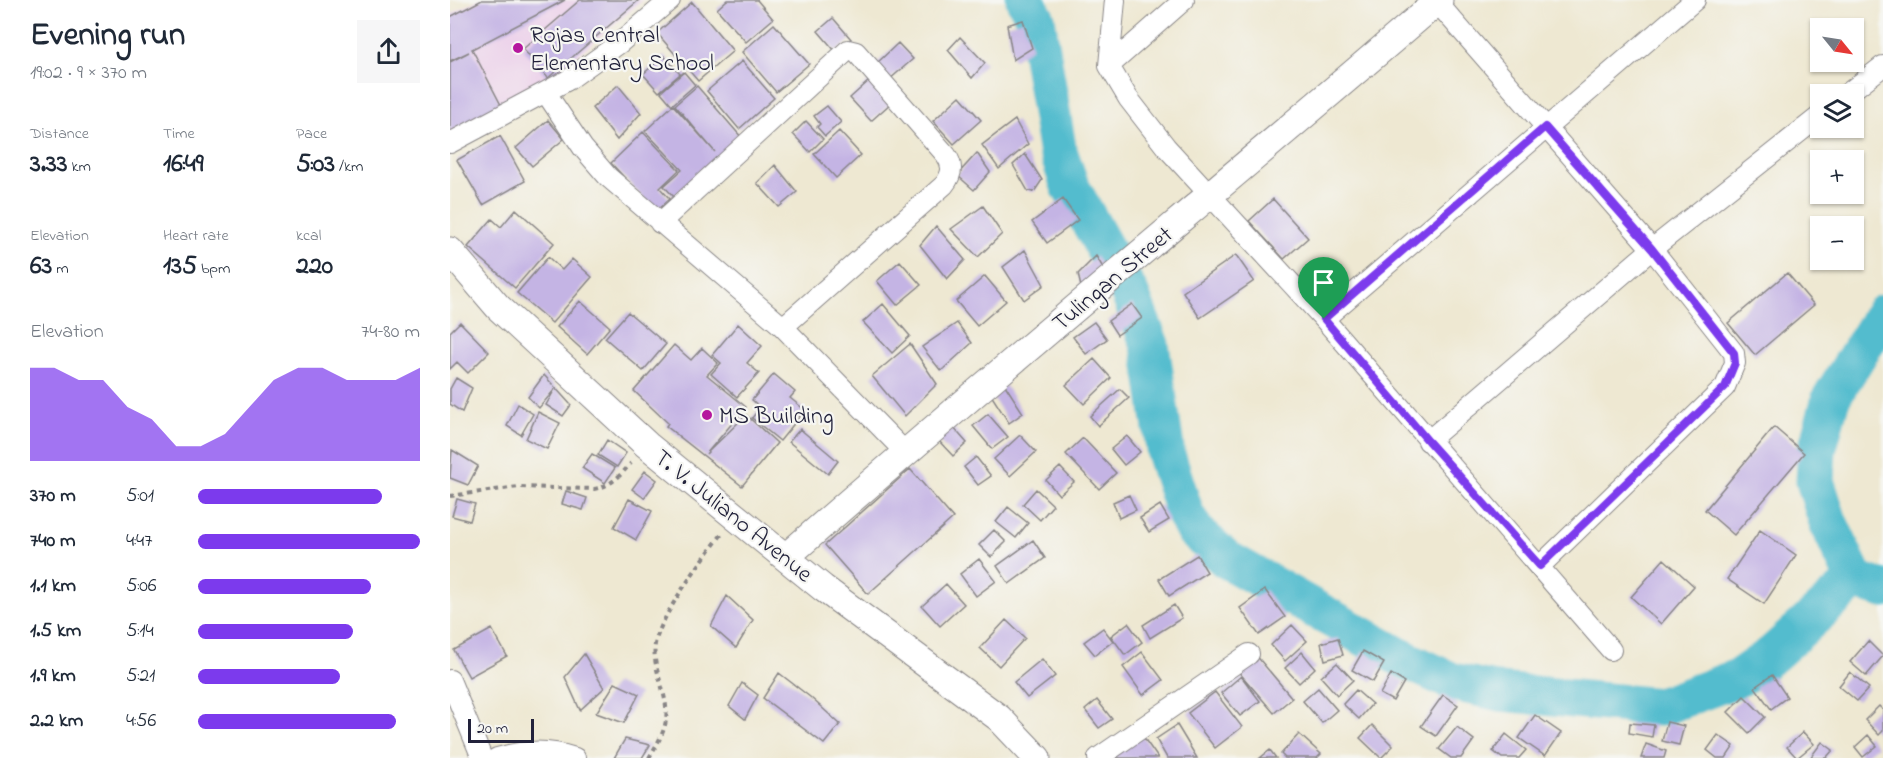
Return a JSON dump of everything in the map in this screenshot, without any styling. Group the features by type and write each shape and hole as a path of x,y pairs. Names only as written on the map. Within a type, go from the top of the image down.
{"street":[{"path":"450,143 546,93 621,42 670,0"},
{"path":"1115,0 1109,66 1128,98 1166,147 1324,319 1611,650"},
{"path":"1109,66 1184,0"},
{"path":"1324,319 1695,0"},
{"path":"1437,1 1652,249 1734,353 1735,363 1725,387 1540,566"},
{"name":"Tulingan Street","path":"786,557 905,452 1211,195 1437,1"},
{"path":"660,223 848,50 856,52 951,161 952,170 944,185 783,327"},
{"path":"1860,84 1883,66"},
{"path":"546,93 584,148 608,177 783,327 905,452"},
{"path":"1428,441 1652,249 1810,124"},
{"name":"T. V. Juliano Avenue","path":"450,251 498,307 647,445 832,594 999,718 1037,758"},
{"path":"1098,758 1249,654"},
{"path":"450,680 482,758"},
{"path":"497,758 512,753 538,750 553,751 575,758"}],"path":[{"path":"450,496 518,488 594,489 604,487 623,473"},
{"path":"649,758 666,723 664,701 655,661 656,643 667,615 682,590 721,536"}],"shaded area":[{"name":"Rojas Central Elementary School","path":"478,0 643,0 548,81 450,135 450,15"}],"building":[{"path":"482,0 565,0 472,49 501,105 450,132 450,62 469,52 450,61 450,17"},
{"path":"580,0 639,0 548,78 523,49"},
{"path":"727,0 757,0 773,19 746,42 717,9"},
{"path":"692,2 733,51 698,81 657,33"},
{"path":"833,18 851,39 836,52 818,31"},
{"path":"1023,20 1032,48 1013,60 1007,25"},
{"path":"774,24 809,64 776,92 742,52"},
{"path":"960,37 985,63 972,78 948,50"},
{"path":"898,43 913,59 889,80 875,65"},
{"path":"664,56 680,74 659,92 643,74"},
{"path":"742,61 774,98 739,129 707,91"},
{"path":"684,72 695,85 672,105 661,92"},
{"path":"870,80 891,103 871,121 850,98"},
{"path":"618,85 641,113 617,140 592,108"},
{"path":"697,86 742,138 720,158 718,156 674,197 664,186 682,170 645,131 673,105 715,152 675,105"},
{"path":"960,96 981,120 954,144 933,121"},
{"path":"827,106 841,122 825,136 817,127 820,124 814,116"},
{"path":"548,120 564,139 532,166 516,148"},
{"path":"1015,120 1028,144 999,169 982,145"},
{"path":"806,121 823,139 810,152 793,134"},
{"path":"839,131 861,155 836,178 814,154"},
{"path":"643,132 679,170 660,188 670,199 656,212 611,163"},
{"path":"500,136 525,181 483,205 457,160"},
{"path":"977,153 990,172 974,190 957,175"},
{"path":"1025,154 1042,180 1034,192 1028,191 1013,165"},
{"path":"775,165 797,192 779,207 757,183"},
{"path":"1063,199 1078,220 1047,243 1032,222"},
{"path":"1273,199 1308,238 1284,259 1249,221"},
{"path":"983,206 1002,234 978,257 951,229"},
{"path":"516,209 554,243 515,288 468,247 492,219 501,227"},
{"path":"936,226 965,260 947,279 920,245"},
{"path":"1025,250 1044,285 1024,300 1003,267"},
{"path":"1236,255 1254,281 1200,318 1183,292"},
{"path":"1096,256 1105,271 1081,287 1078,274"},
{"path":"548,257 562,270 572,259 592,277 552,323 517,293"},
{"path":"900,261 921,285 897,305 877,281"},
{"path":"1787,273 1814,305 1755,355 1728,323"},
{"path":"985,276 1006,301 977,326 956,301"},
{"path":"580,301 610,327 587,354 557,327"},
{"path":"883,304 910,336 892,353 863,322"},
{"path":"1132,304 1142,318 1117,335 1108,321"},
{"path":"628,312 666,344 643,371 605,338"},
{"path":"460,322 489,352 468,373 457,362 450,369 450,332"},
{"path":"1094,322 1107,339 1086,354 1073,337"},
{"path":"957,323 972,343 941,371 922,347"},
{"path":"738,324 762,346 747,363 759,373 737,397 711,374 721,363 712,355"},
{"path":"910,344 937,384 905,416 872,376"},
{"path":"674,345 691,360 702,348 718,363 707,375 746,407 706,454 746,415 777,443 742,486 666,426 668,423 634,391"},
{"path":"1094,359 1111,378 1084,404 1066,385"},
{"path":"774,374 795,392 790,398 805,410 780,441 752,418 760,407 752,400"},
{"path":"544,375 571,405 563,416 546,405 555,389 539,408 528,397"},
{"path":"456,378 472,388 462,412 450,404 450,389"},
{"path":"1005,385 1023,413 1009,423 991,395"},
{"path":"1120,389 1129,398 1098,426 1090,416"},
{"path":"518,404 533,414 521,435 507,426"},
{"path":"538,412 560,423 547,449 526,439"},
{"path":"988,414 1008,437 992,449 973,426"},
{"path":"952,426 967,443 953,456 938,440"},
{"path":"1774,427 1804,453 1734,535 1705,510"},
{"path":"800,429 838,461 828,474 789,442"},
{"path":"1020,435 1036,452 1010,476 994,459"},
{"path":"1127,436 1140,452 1124,465 1111,449"},
{"path":"1083,438 1116,473 1099,489 1066,454"},
{"path":"607,440 626,453 617,467 598,455"},
{"path":"452,450 478,466 468,485 450,478"},
{"path":"592,454 615,468 605,483 582,468"},
{"path":"976,457 991,476 978,485 964,467"},
{"path":"1060,467 1074,482 1059,495 1046,480"},
{"path":"910,469 953,518 868,594 825,545"},
{"path":"645,471 657,480 644,498 632,489"},
{"path":"1036,489 1053,505 1040,520 1023,504"},
{"path":"566,491 587,498 583,510 562,504"},
{"path":"1129,495 1136,510 1119,518 1113,502"},
{"path":"457,499 475,504 470,521 452,516"},
{"path":"629,499 652,511 636,540 614,527"},
{"path":"1160,505 1169,520 1149,532 1140,518"},
{"path":"1008,507 1028,523 1016,538 996,522"},
{"path":"994,530 1006,542 991,557 979,545"},
{"path":"1760,530 1796,555 1764,604 1727,579"},
{"path":"1033,540 1045,558 1009,584 997,566"},
{"path":"1197,555 1207,572 1169,596 1159,579"},
{"path":"979,559 996,581 976,596 960,574"},
{"path":"1664,559 1694,586 1661,624 1631,597"},
{"path":"946,584 964,604 940,626 922,606"},
{"path":"1265,590 1285,617 1259,635 1240,608"},
{"path":"727,596 753,620 736,648 711,626"},
{"path":"1174,605 1182,618 1150,638 1143,625"},
{"path":"1006,620 1025,638 999,666 980,648"},
{"path":"1128,623 1142,642 1125,655 1111,636"},
{"path":"1292,625 1307,641 1285,661 1271,645"},
{"path":"1103,628 1113,641 1095,655 1084,642"},
{"path":"492,629 507,656 469,677 454,650"},
{"path":"1338,638 1343,655 1325,660 1321,643"},
{"path":"1868,641 1883,656 1866,676 1850,662"},
{"path":"1363,651 1384,663 1373,682 1352,670"},
{"path":"1142,652 1163,680 1143,695 1123,667"},
{"path":"1302,652 1315,668 1299,683 1285,668"},
{"path":"584,654 604,688 580,710 565,677"},
{"path":"1255,654 1292,698 1274,713 1237,670"},
{"path":"1042,659 1055,676 1027,698 1014,682"},
{"path":"1337,663 1353,680 1337,695 1321,677"},
{"path":"1850,672 1869,688 1857,701 1839,686"},
{"path":"779,673 840,724 824,744 763,698"},
{"path":"1391,674 1404,682 1393,701 1380,694"},
{"path":"1772,675 1787,697 1771,709 1755,687"},
{"path":"1241,676 1260,701 1240,716 1221,693"},
{"path":"615,683 639,694 624,723 596,713"},
{"path":"742,683 758,695 745,719 729,706"},
{"path":"1318,688 1337,710 1322,723 1303,701"},
{"path":"1356,690 1372,704 1359,719 1343,704"},
{"path":"1215,692 1242,727 1215,748 1188,713"},
{"path":"1443,695 1458,705 1436,736 1421,726"},
{"path":"1744,696 1765,717 1749,733 1728,712"},
{"path":"1097,700 1112,719 1099,728 1085,710"},
{"path":"1879,706 1883,710 1883,731 1879,735 1865,720"},
{"path":"1535,715 1561,733 1545,756 1519,738"},
{"path":"1667,722 1684,726 1679,745 1662,741"},
{"path":"1630,723 1654,725 1652,737 1629,733"},
{"path":"1177,725 1197,758 1167,758 1156,739"},
{"path":"1372,725 1393,746 1381,758 1360,738"},
{"path":"1457,727 1474,740 1461,758 1451,758 1439,749"},
{"path":"1139,731 1158,758 1102,758"},
{"path":"1803,732 1814,744 1797,758 1787,747"},
{"path":"1299,734 1321,754 1317,758 1285,758 1281,754"},
{"path":"1506,734 1526,750 1519,758 1502,758 1493,751"},
{"path":"1718,735 1734,746 1726,758 1717,758 1707,750"},
{"path":"1868,735 1877,746 1863,757 1855,747"},
{"path":"625,739 650,745 642,758 614,758"},
{"path":"1822,742 1833,750 1826,758 1810,758"},
{"path":"1646,744 1666,751 1664,758 1641,758"},
{"path":"1270,750 1276,758 1260,758"}],"waterway":[{"path":"1025,0 1036,19 1057,148 1070,186 1130,294 1150,345 1166,455 1185,514 1195,531 1226,559 1396,655 1453,682 1500,692 1660,707 1740,677 1773,654 1855,580"},
{"path":"1883,314 1831,398 1817,450 1815,481 1828,522 1855,580 1883,589"}],"place":[{"name":"Rojas Central Elementary School","path":"518,48"},
{"name":"MS Building","path":"707,415"}],"route":[{"path":"1545,127 1652,249 1734,353 1735,363 1725,387 1540,566 1428,441 1324,319 1545,127"}]}
